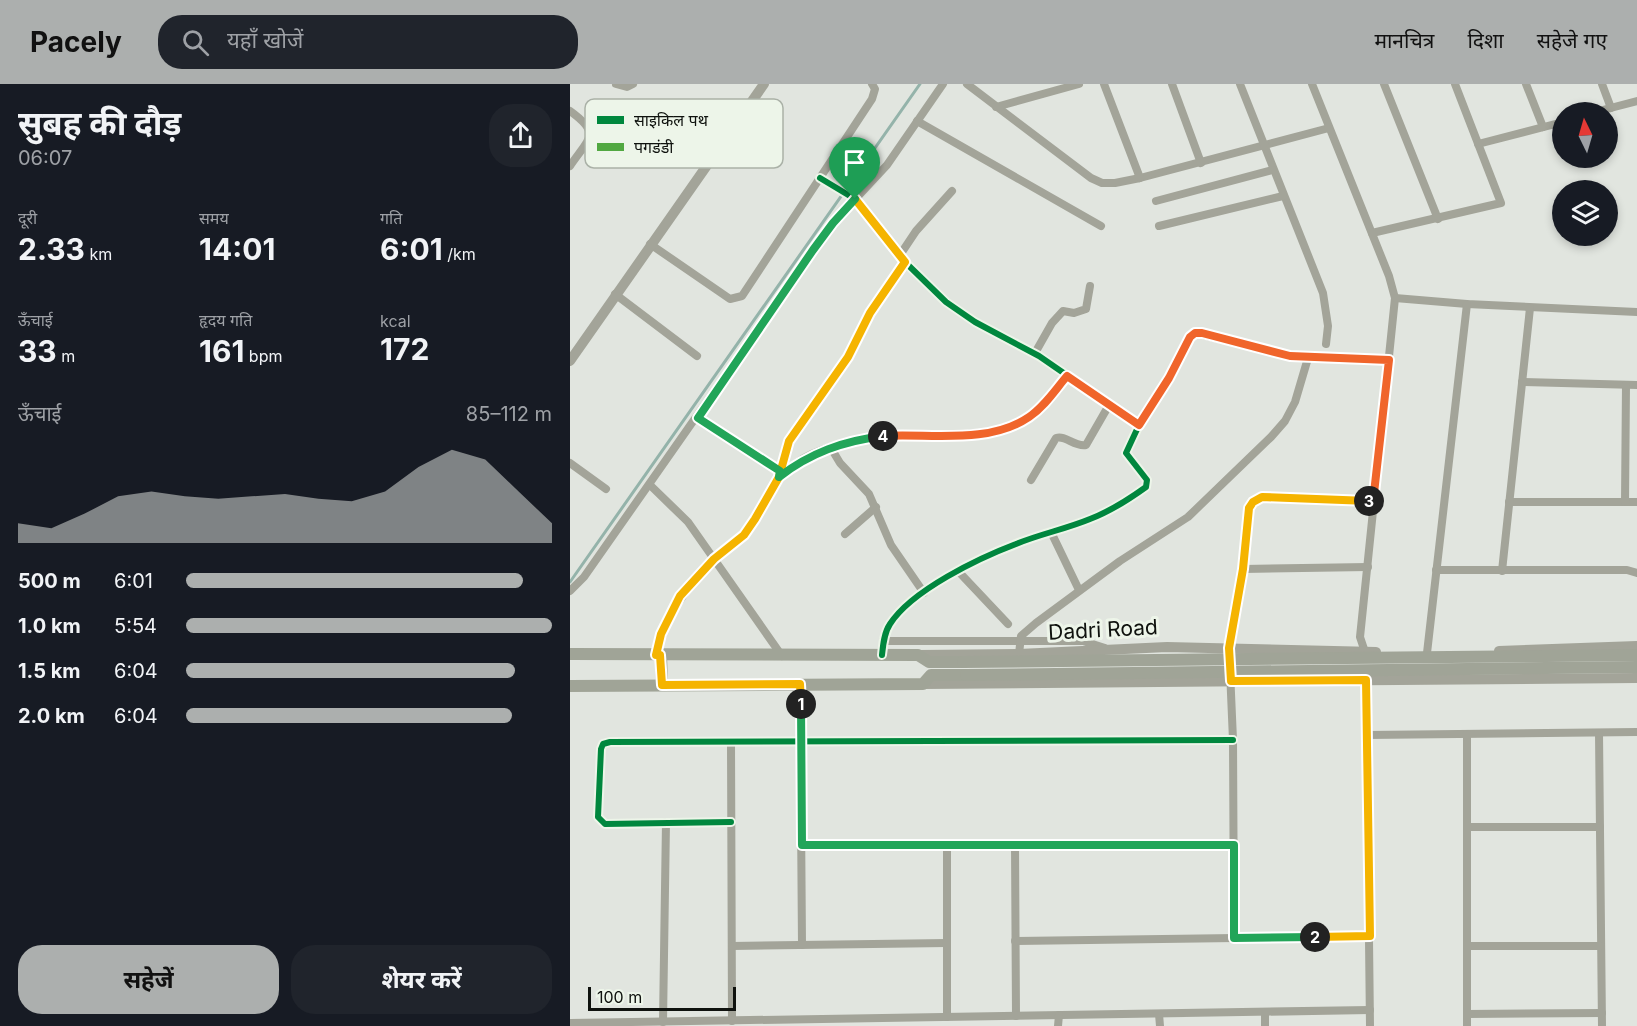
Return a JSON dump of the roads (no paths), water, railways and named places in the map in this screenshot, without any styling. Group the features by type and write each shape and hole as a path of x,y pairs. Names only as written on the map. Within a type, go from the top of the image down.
{"main road":[{"name":"Dadri Road","path":"570,654 918,655"},
{"path":"658,655 662,685"},
{"path":"918,655 929,662 963,662 1158,657 1385,658 1637,655"},
{"path":"570,686 923,684 931,675 1637,667"}],"street":[{"path":"616,84 627,87 633,84"},
{"path":"753,99 764,84"},
{"path":"650,244 730,299 736,300 742,296 872,99 875,89 872,84"},
{"path":"570,591 584,577 698,418 813,250 852,197 887,165 943,84"},
{"path":"967,84 1091,178 1102,183 1140,178 1329,128"},
{"path":"996,107 1079,84"},
{"path":"1104,84 1140,178"},
{"path":"1172,84 1201,163"},
{"path":"1240,84 1272,170 1323,293 1328,318 1326,344"},
{"path":"1312,84 1372,233 1395,298 1360,637 1365,652"},
{"path":"1384,84 1438,219"},
{"path":"1372,233 1501,203 1455,84"},
{"path":"1526,84 1543,127"},
{"path":"1602,84 1609,102"},
{"path":"1618,106 1637,101"},
{"path":"570,111 585,122"},
{"path":"917,121 1101,226"},
{"path":"1478,144 1552,125"},
{"path":"570,166 585,144"},
{"path":"570,361 704,168"},
{"path":"1156,201 1272,170"},
{"path":"820,178 852,197 903,259 946,302 975,322 1035,354 1139,425"},
{"path":"658,655 661,634 680,596 714,559 744,535 779,474 789,441 848,357 870,313 903,259 916,231 952,190"},
{"path":"1159,226 1283,196"},
{"path":"1035,354 1052,323 1063,311 1074,313 1086,309 1090,286"},
{"path":"615,294 697,356"},
{"path":"1395,298 1530,308 1637,312"},
{"path":"1428,652 1467,304"},
{"path":"1502,571 1530,308"},
{"path":"882,655 883,641 889,626 924,593 957,571 1017,543 1116,508 1146,487 1145,476 1126,453 1139,425 1195,333 1308,358 1389,360"},
{"path":"1019,654 1020,640 1036,623 1188,516 1271,437 1285,421 1294,402 1308,358"},
{"path":"779,474 811,455 880,436 974,434 1008,427 1028,417 1047,402 1067,376"},
{"path":"1522,382 1637,385"},
{"path":"1625,502 1626,385"},
{"path":"1031,480 1056,438 1061,437 1076,445 1086,445 1109,405"},
{"path":"698,418 779,474"},
{"path":"831,448 840,463 862,485 876,507 891,545 924,593"},
{"path":"570,463 606,489"},
{"path":"650,485 688,522 782,656"},
{"path":"1234,938 1233,741 1229,648 1243,569 1249,508 1253,502 1262,497 1373,502"},
{"path":"1509,502 1637,502"},
{"path":"845,534 876,507"},
{"path":"1051,532 1080,590"},
{"path":"1243,569 1368,567"},
{"path":"1436,570 1627,570 1637,573"},
{"path":"957,571 1008,624"},
{"path":"883,641 1083,641 1105,648"},
{"name":"Dadri Road","path":"918,655 1019,654 1105,648 1428,652 1637,646"},
{"path":"1138,648 1141,682"},
{"path":"1613,678 1614,648"},
{"path":"923,684 1637,678"},
{"path":"1366,680 1370,1026"},
{"path":"800,684 802,945"},
{"path":"1368,735 1637,732"},
{"path":"1599,733 1602,1026"},
{"path":"1467,734 1467,1026"},
{"path":"731,822 605,824 601,821 599,806 603,744 610,742 1233,741"},
{"path":"731,743 732,1021"},
{"path":"663,1022 666,822"},
{"path":"1467,827 1600,827"},
{"path":"802,845 1234,845"},
{"path":"947,845 947,1017"},
{"path":"1015,845 1016,1016"},
{"path":"1015,941 1370,936"},
{"path":"732,946 947,943"},
{"path":"1467,946 1601,946"},
{"path":"570,1023 836,1022 947,1017 1370,1010"},
{"path":"1265,1012 1265,1026"},
{"path":"1467,1014 1602,1013"},
{"path":"1159,1014 1160,1026"},
{"path":"1058,1026 1059,1016"}],"waterway":[{"path":"570,582 920,84"}]}
